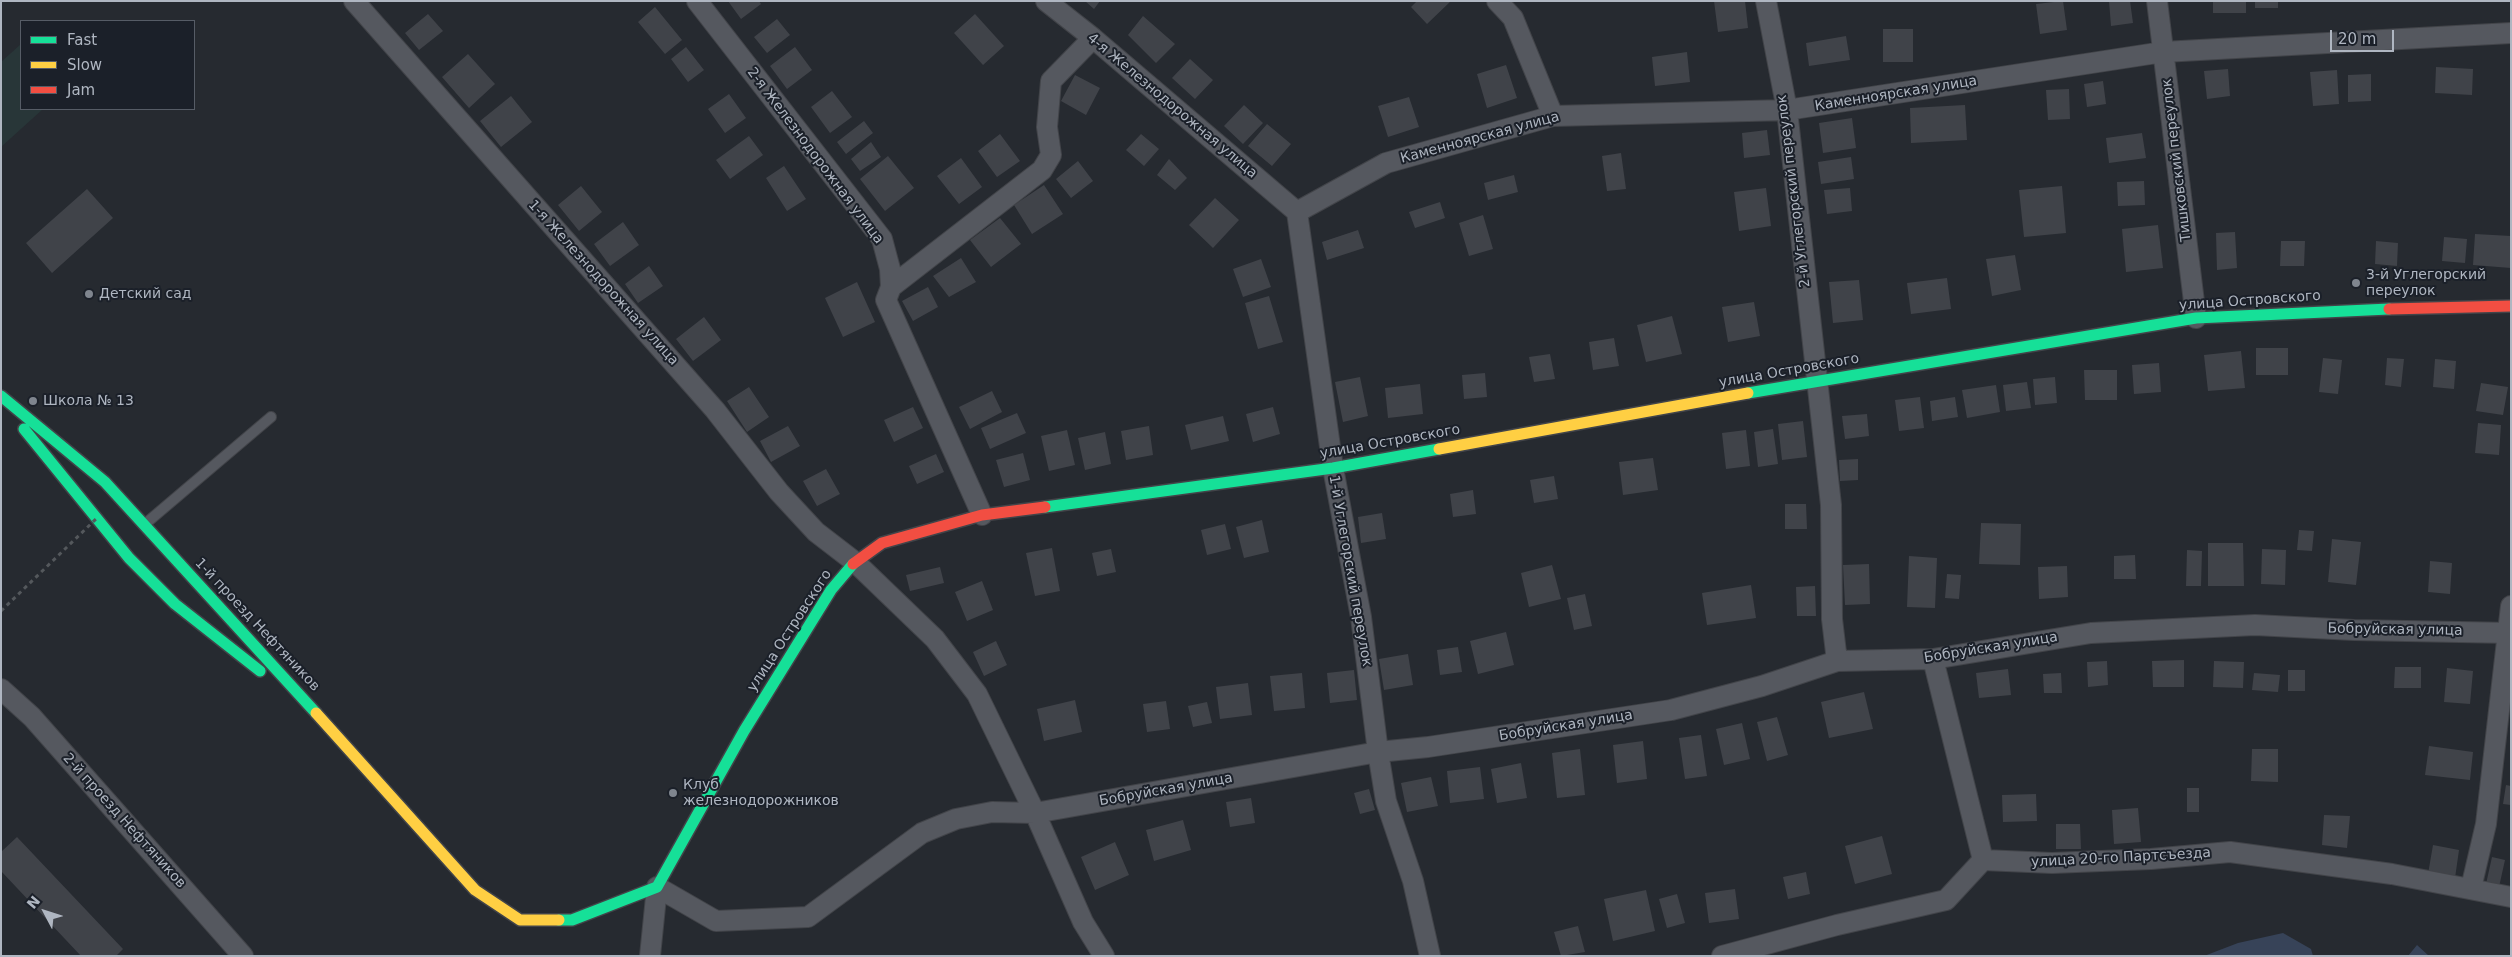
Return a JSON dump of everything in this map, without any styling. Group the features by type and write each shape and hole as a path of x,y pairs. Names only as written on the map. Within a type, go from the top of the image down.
{"street":[{"name":"1-я Железнодорожная улица","path":"354,1 715,410 778,492 816,532 855,562 936,639 977,694 1035,813"},
{"name":"2-я Железнодорожная улица","path":"697,1 882,239 890,269 891,287 886,300 982,515"},
{"name":"4-я Железнодорожная улица","path":"1046,1 1093,38 1297,212"},
{"path":"1497,1 1514,18 1553,116"},
{"name":"2-й Углегорский переулок","path":"1766,1 1787,110 1831,505 1832,619 1837,661"},
{"name":"Тишковский переулок","path":"2157,1 2196,318"},
{"name":"Каменноярская улица","path":"1297,212 1386,163 1553,116 1787,110 2164,52 2511,32"},
{"path":"891,287 1042,170 1051,155 1047,127 1051,81 1093,38"},
{"name":"1-й Углегорский переулок","path":"1297,212 1333,468 1361,617 1386,801 1412,881 1430,956"},
{"name":"улица Островского","path":"657,887 744,731 831,590 855,562 882,543 982,515 1333,468 1816,381 2196,318 2323,311 2511,306"},
{"name":"1-й проезд Нефтяников","path":"1,396 105,482 323,720 475,890 520,920 572,920 657,887"},
{"path":"1,401 128,558 169,598 323,720"},
{"path":"2471,888 2486,824 2511,606"},
{"name":"Бобруйская улица","path":"657,887 716,921 808,917 922,833 956,819 992,812 1035,813 1378,752 1428,747 1671,710 1762,686 1837,661 1933,659 2091,633 2255,625 2354,630 2509,632"},
{"path":"1722,956 1837,925 1946,900 1983,860 1933,659"},
{"name":"2-й проезд Нефтяников","path":"1,689 32,717 243,956"},
{"path":"1035,813 1083,922 1104,956"},
{"name":"улица 20-го Партсъезда","path":"1983,860 2052,863 2151,859 2230,852 2392,874 2511,897"},
{"path":"650,956 657,887"}],"lane":[{"path":"144,524 270,417"}],"path":[{"path":"1,611 98,517"}],"shaded area":[{"path":"20,45 20,110 42,110 1,147 1,62"}],"water":[{"path":"2283,933 2311,949 2313,956 2204,956 2238,943"},
{"path":"2417,945 2429,956 2408,956"}],"building":[{"path":"728,1 759,1 761,4 741,19"},
{"path":"1085,1 1100,1 1094,9"},
{"path":"1417,1 1451,1 1427,24 1411,7"},
{"path":"1714,1 1745,1 1748,28 1718,32"},
{"path":"2063,1 2067,30 2040,34 2036,4"},
{"path":"2109,1 2130,1 2133,23 2111,26"},
{"path":"2213,1 2246,1 2246,13 2213,13"},
{"path":"2255,1 2278,1 2278,8 2255,8"},
{"path":"655,7 682,40 665,54 638,22"},
{"path":"428,14 443,31 419,50 405,33"},
{"path":"975,14 1004,46 983,65 954,33"},
{"path":"1143,16 1175,44 1156,63 1128,35"},
{"path":"777,19 790,35 767,53 754,37"},
{"path":"1883,29 1913,29 1913,62 1883,62"},
{"path":"1846,36 1850,60 1809,66 1806,43"},
{"path":"686,47 704,70 688,82 671,59"},
{"path":"795,47 812,70 787,89 770,66"},
{"path":"1687,52 1690,82 1655,86 1652,57"},
{"path":"468,54 495,84 469,108 442,77"},
{"path":"1190,59 1213,80 1195,99 1172,78"},
{"path":"1506,65 1517,98 1487,108 1477,74"},
{"path":"2436,67 2473,69 2472,95 2435,93"},
{"path":"2228,69 2230,96 2207,99 2204,71"},
{"path":"2337,70 2339,104 2313,106 2310,72"},
{"path":"2371,74 2371,101 2348,102 2348,75"},
{"path":"1075,75 1100,88 1086,115 1061,101"},
{"path":"2103,81 2106,104 2087,107 2084,84"},
{"path":"2069,89 2070,119 2048,120 2046,90"},
{"path":"832,91 852,117 830,133 811,107"},
{"path":"729,94 746,118 725,133 708,109"},
{"path":"511,96 532,122 501,147 480,121"},
{"path":"1409,97 1419,127 1388,137 1378,106"},
{"path":"1244,105 1263,123 1243,144 1224,126"},
{"path":"1965,105 1967,140 1911,143 1910,108"},
{"path":"1852,118 1856,148 1823,153 1819,123"},
{"path":"864,121 873,133 846,154 837,142"},
{"path":"1267,124 1291,144 1272,166 1248,146"},
{"path":"1767,130 1770,155 1744,158 1742,133"},
{"path":"2142,133 2146,158 2109,163 2106,138"},
{"path":"1000,134 1020,161 997,177 978,151"},
{"path":"1141,134 1159,149 1144,166 1126,150"},
{"path":"749,136 763,155 730,179 716,160"},
{"path":"871,142 881,157 860,171 851,159"},
{"path":"1621,153 1626,189 1607,191 1602,156"},
{"path":"888,156 914,188 885,211 860,179"},
{"path":"1851,157 1854,179 1821,184 1818,162"},
{"path":"961,158 982,187 959,204 937,176"},
{"path":"1169,159 1187,178 1175,190 1157,175"},
{"path":"1078,161 1093,181 1071,198 1056,179"},
{"path":"784,166 806,199 787,211 766,178"},
{"path":"1514,175 1518,192 1488,200 1484,183"},
{"path":"2144,181 2145,205 2118,206 2117,182"},
{"path":"1044,185 1063,214 1032,234 1014,205"},
{"path":"581,186 602,212 579,231 558,205"},
{"path":"2062,186 2066,233 2024,237 2019,190"},
{"path":"1766,188 1771,226 1739,231 1734,192"},
{"path":"1850,188 1852,211 1827,214 1824,190"},
{"path":"87,189 113,218 52,273 26,243"},
{"path":"1215,198 1239,220 1213,248 1189,225"},
{"path":"1440,202 1445,218 1415,228 1409,212"},
{"path":"1483,215 1493,249 1469,256 1459,223"},
{"path":"1000,218 1021,244 991,267 970,240"},
{"path":"623,222 639,245 610,266 594,244"},
{"path":"2158,225 2163,268 2126,272 2122,229"},
{"path":"1358,230 1364,248 1327,260 1322,242"},
{"path":"2235,232 2237,268 2217,270 2216,233"},
{"path":"2475,234 2511,236 2511,268 2473,265"},
{"path":"2444,237 2467,239 2465,263 2442,261"},
{"path":"2281,241 2305,241 2304,266 2280,266"},
{"path":"2376,241 2398,243 2397,266 2375,264"},
{"path":"2015,255 2021,290 1992,296 1986,259"},
{"path":"961,258 976,282 949,297 933,276"},
{"path":"1261,259 1271,287 1243,297 1233,269"},
{"path":"649,266 663,286 638,303 625,284"},
{"path":"1947,278 1951,309 1911,314 1907,283"},
{"path":"1859,280 1863,320 1833,323 1829,282"},
{"path":"857,282 875,322 843,337 825,298"},
{"path":"928,287 938,307 913,321 902,301"},
{"path":"1269,296 1283,342 1258,349 1245,303"},
{"path":"1754,302 1760,336 1728,342 1722,307"},
{"path":"1672,316 1682,354 1646,362 1637,325"},
{"path":"704,317 721,340 693,361 676,339"},
{"path":"1614,338 1619,366 1593,370 1589,342"},
{"path":"2256,348 2288,348 2288,375 2256,375"},
{"path":"2241,351 2245,388 2208,391 2204,355"},
{"path":"1550,354 1555,379 1534,382 1529,357"},
{"path":"2323,358 2342,360 2338,394 2319,392"},
{"path":"2387,358 2404,359 2401,387 2385,385"},
{"path":"2435,359 2456,361 2454,389 2433,387"},
{"path":"2159,363 2161,392 2134,394 2132,365"},
{"path":"2084,370 2117,370 2117,400 2085,400"},
{"path":"1485,373 1487,397 1464,399 1462,375"},
{"path":"1360,377 1368,416 1343,422 1335,382"},
{"path":"2055,377 2057,403 2035,405 2033,379"},
{"path":"2027,382 2031,408 2006,411 2003,385"},
{"path":"2481,383 2508,387 2503,415 2476,411"},
{"path":"1420,384 1423,414 1388,418 1385,388"},
{"path":"1996,385 2000,412 1967,418 1962,390"},
{"path":"749,387 769,417 747,432 727,401"},
{"path":"992,391 1002,412 970,429 959,407"},
{"path":"1920,397 1924,428 1899,431 1895,400"},
{"path":"1955,397 1958,417 1932,421 1930,401"},
{"path":"913,407 923,428 894,442 884,420"},
{"path":"1273,407 1280,434 1253,442 1246,414"},
{"path":"1017,413 1026,433 990,449 981,428"},
{"path":"1867,414 1869,436 1845,439 1842,416"},
{"path":"1223,416 1229,441 1191,450 1185,425"},
{"path":"1803,421 1807,457 1782,460 1778,424"},
{"path":"2478,423 2501,425 2499,455 2475,453"},
{"path":"788,426 800,446 771,462 760,441"},
{"path":"1149,426 1153,455 1126,460 1121,431"},
{"path":"1773,429 1778,464 1758,467 1754,432"},
{"path":"1067,430 1075,465 1049,471 1041,436"},
{"path":"1746,430 1750,466 1726,469 1722,433"},
{"path":"1105,432 1111,464 1085,470 1078,438"},
{"path":"1023,453 1030,480 1004,487 996,460"},
{"path":"936,454 944,472 917,484 909,466"},
{"path":"1653,458 1658,490 1623,495 1619,462"},
{"path":"1858,459 1858,480 1840,481 1839,460"},
{"path":"826,469 840,494 817,506 803,481"},
{"path":"1554,476 1558,499 1534,503 1530,480"},
{"path":"1473,490 1476,514 1453,517 1450,494"},
{"path":"1785,504 1806,504 1807,529 1785,529"},
{"path":"1382,513 1386,539 1361,543 1358,517"},
{"path":"1262,520 1269,552 1244,558 1236,527"},
{"path":"1981,523 2021,524 2020,565 1979,564"},
{"path":"1225,524 1231,549 1207,555 1201,530"},
{"path":"2299,530 2314,531 2312,551 2297,550"},
{"path":"2332,539 2361,542 2356,585 2328,582"},
{"path":"2208,543 2243,543 2244,586 2208,586"},
{"path":"1052,548 1060,591 1035,596 1026,553"},
{"path":"1111,549 1116,572 1097,576 1092,553"},
{"path":"2262,549 2286,550 2285,585 2261,584"},
{"path":"2187,550 2202,551 2201,586 2186,586"},
{"path":"2135,555 2136,579 2114,579 2114,556"},
{"path":"1909,556 1937,558 1935,608 1907,607"},
{"path":"2430,561 2452,563 2450,594 2428,592"},
{"path":"1869,564 1870,604 1845,605 1843,565"},
{"path":"1552,565 1561,599 1529,607 1521,573"},
{"path":"2067,566 2068,597 2039,599 2038,567"},
{"path":"940,567 944,583 910,591 906,575"},
{"path":"1947,574 1961,575 1959,599 1945,598"},
{"path":"982,581 993,610 967,621 955,592"},
{"path":"1751,585 1756,618 1707,625 1702,593"},
{"path":"1815,586 1816,616 1797,616 1796,587"},
{"path":"1585,594 1592,626 1574,630 1567,598"},
{"path":"1506,632 1514,665 1478,674 1470,641"},
{"path":"996,641 1007,665 984,676 973,652"},
{"path":"1458,647 1462,672 1440,675 1437,650"},
{"path":"1408,654 1413,685 1384,690 1379,659"},
{"path":"2184,660 2184,687 2153,687 2152,661"},
{"path":"2107,661 2108,685 2088,687 2087,662"},
{"path":"2214,661 2244,662 2243,688 2213,687"},
{"path":"2395,667 2421,667 2421,688 2394,688"},
{"path":"2447,668 2473,671 2470,704 2444,702"},
{"path":"2008,669 2011,695 1979,698 1976,673"},
{"path":"1354,670 1357,700 1330,703 1327,673"},
{"path":"2288,670 2305,670 2305,691 2288,691"},
{"path":"1302,673 1305,708 1274,711 1270,676"},
{"path":"2061,673 2062,693 2044,693 2043,674"},
{"path":"2254,673 2280,675 2278,692 2252,690"},
{"path":"1248,683 1252,715 1220,719 1216,687"},
{"path":"1864,692 1873,729 1829,738 1821,702"},
{"path":"1075,700 1082,732 1044,741 1037,709"},
{"path":"1166,701 1170,729 1147,732 1143,704"},
{"path":"1207,702 1212,723 1193,727 1188,706"},
{"path":"1777,717 1788,755 1767,761 1757,722"},
{"path":"1742,723 1750,759 1724,765 1716,729"},
{"path":"1701,735 1707,776 1685,779 1679,738"},
{"path":"1643,741 1647,779 1617,783 1613,745"},
{"path":"2429,746 2473,752 2470,780 2425,775"},
{"path":"1580,749 1585,795 1557,798 1552,753"},
{"path":"2252,749 2278,749 2278,782 2251,781"},
{"path":"1521,763 1527,798 1497,803 1491,769"},
{"path":"1480,767 1484,799 1450,803 1447,771"},
{"path":"1431,777 1438,806 1407,812 1401,783"},
{"path":"2506,785 2511,786 2511,805 2503,804"},
{"path":"2187,788 2199,788 2199,812 2187,812"},
{"path":"1369,789 1375,810 1360,814 1354,793"},
{"path":"2036,794 2037,821 2003,822 2002,795"},
{"path":"1251,798 1255,823 1230,827 1226,802"},
{"path":"2138,808 2141,842 2114,844 2112,810"},
{"path":"2324,815 2350,816 2347,848 2322,845"},
{"path":"1183,820 1191,850 1154,861 1146,830"},
{"path":"2056,824 2080,824 2081,849 2056,849"},
{"path":"1882,836 1892,874 1855,884 1845,846"},
{"path":"17,837 123,949 116,956 81,956 1,871 1,852"},
{"path":"1115,842 1129,875 1095,890 1081,857"},
{"path":"2433,845 2459,850 2455,878 2428,874"},
{"path":"2492,857 2505,860 2499,887 2486,884"},
{"path":"1806,872 1810,894 1788,899 1783,877"},
{"path":"1735,889 1739,919 1709,923 1705,893"},
{"path":"1646,890 1655,931 1613,941 1604,899"},
{"path":"1677,894 1685,923 1667,928 1659,899"},
{"path":"1578,926 1585,952 1561,956 1554,932"}],"traffic: fast":[{"path":"1748,393 2196,318 2389,309"},
{"path":"1,396 105,482 316,713"},
{"path":"24,429 129,558 175,604 260,671"},
{"path":"1045,507 1333,468 1439,449"},
{"path":"559,920 572,920 657,887 744,731 831,590 853,564"}],"traffic: slow":[{"path":"1439,449 1748,393"},
{"path":"316,713 475,890 520,920 559,920"}],"traffic: jam":[{"path":"2389,309 2511,306"},
{"path":"853,564 882,543 982,515 1045,507"}],"place":[{"name":"3-й Углегорский переулок","path":"2356,283"},
{"name":"Детский сад","path":"89,294"},
{"name":"Школа № 13","path":"33,401"},
{"name":"Клуб железнодорожников","path":"673,793"}]}
